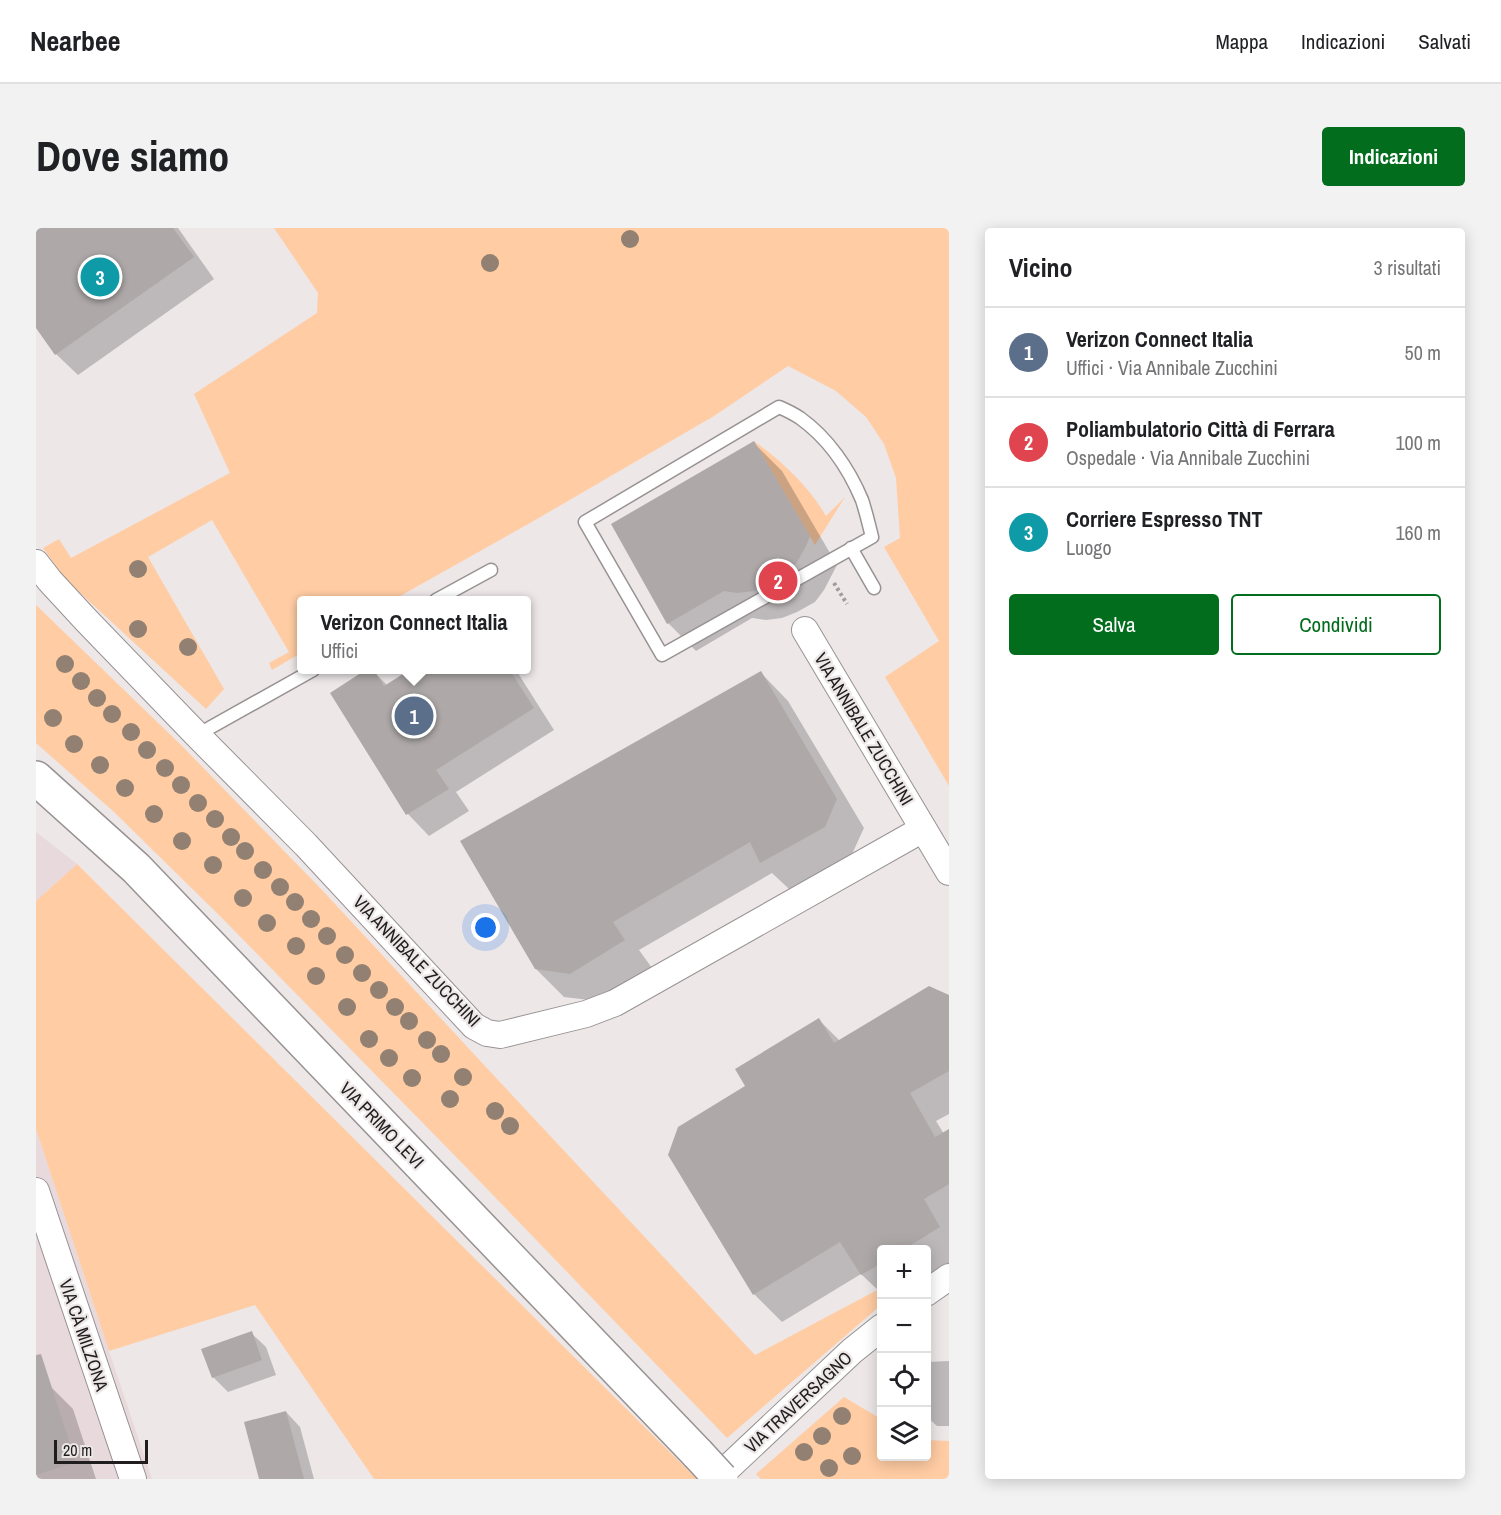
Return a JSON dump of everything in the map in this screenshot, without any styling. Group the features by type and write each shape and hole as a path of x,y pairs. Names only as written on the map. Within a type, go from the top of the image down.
{"main road":[{"name":"VIA PRIMO LEVI","path":"36,778 136,868 721,1479"}],"street":[{"name":"VIA ANNIBALE ZUCCHINI","path":"36,563 86,620 306,845 474,1026 487,1033 500,1035 586,1014 628,997 923,829"},
{"name":"VIA ANNIBALE ZUCCHINI","path":"805,630 949,872"},
{"name":"VIA CÀ MILZONA","path":"36,1191 133,1479"},
{"path":"931,1290 949,1277"},
{"name":"VIA TRAVERSAGNO","path":"707,1466 877,1331"}],"lane":[{"path":"779,407 800,418 815,431 842,463 853,481 863,503 872,537 851,548 663,655 585,522 779,407"},
{"path":"851,548 874,588"},
{"path":"443,596 491,570"},
{"path":"196,735 304,674"}],"shaded area":[{"path":"274,228 949,228 949,786 885,677 939,641 884,547 900,538 896,478 884,444 866,417 836,391 788,366 714,416 400,596 297,596 297,655 272,670 269,663 289,652 212,520 148,557 224,689 206,709 65,579 43,548 59,539 71,558 230,473 194,394 317,313 318,293"},
{"path":"754,441 794,475 826,516 845,497 815,545"},
{"path":"36,605 181,745 323,891 755,1355 877,1290 877,1308 727,1438 220,916 114,812 36,743"},
{"path":"36,832 77,864 36,901"},
{"path":"77,864 697,1479 374,1479 255,1305 109,1351 36,1129 36,901"},
{"path":"36,1129 109,1351 152,1479 36,1479"},
{"path":"844,1397 877,1417 877,1461 931,1461 931,1440 949,1441 949,1479 761,1479 756,1474"}],"building":[{"path":"36,228 173,228 194,257 55,355 36,328"},
{"path":"754,441 810,536 806,546 788,574 770,585 754,591 737,593 724,591 667,624 611,524"},
{"path":"761,671 837,799 825,827 760,863 750,842 613,922 625,940 570,974 535,969 460,841"},
{"path":"359,674 376,674 384,686 403,674 512,674 534,708 436,770 449,789 406,815 330,693"},
{"path":"929,986 949,995 949,1071 910,1093 935,1137 949,1129 949,1184 924,1199 940,1227 911,1245 877,1245 877,1266 861,1275 840,1242 753,1295 668,1155 678,1127 745,1086 735,1069 819,1018 834,1043"},
{"path":"252,1331 262,1360 212,1378 201,1349"},
{"path":"41,1354 76,1462 36,1475 36,1355"},
{"path":"286,1411 304,1479 259,1479 244,1422"}],"place":[{"name":"Corriere Espresso TNT","path":"100,277"},
{"name":"Poliambulatorio Città di Ferrara","path":"778,581"},
{"name":"Verizon Connect Italia","path":"414,716"}]}
